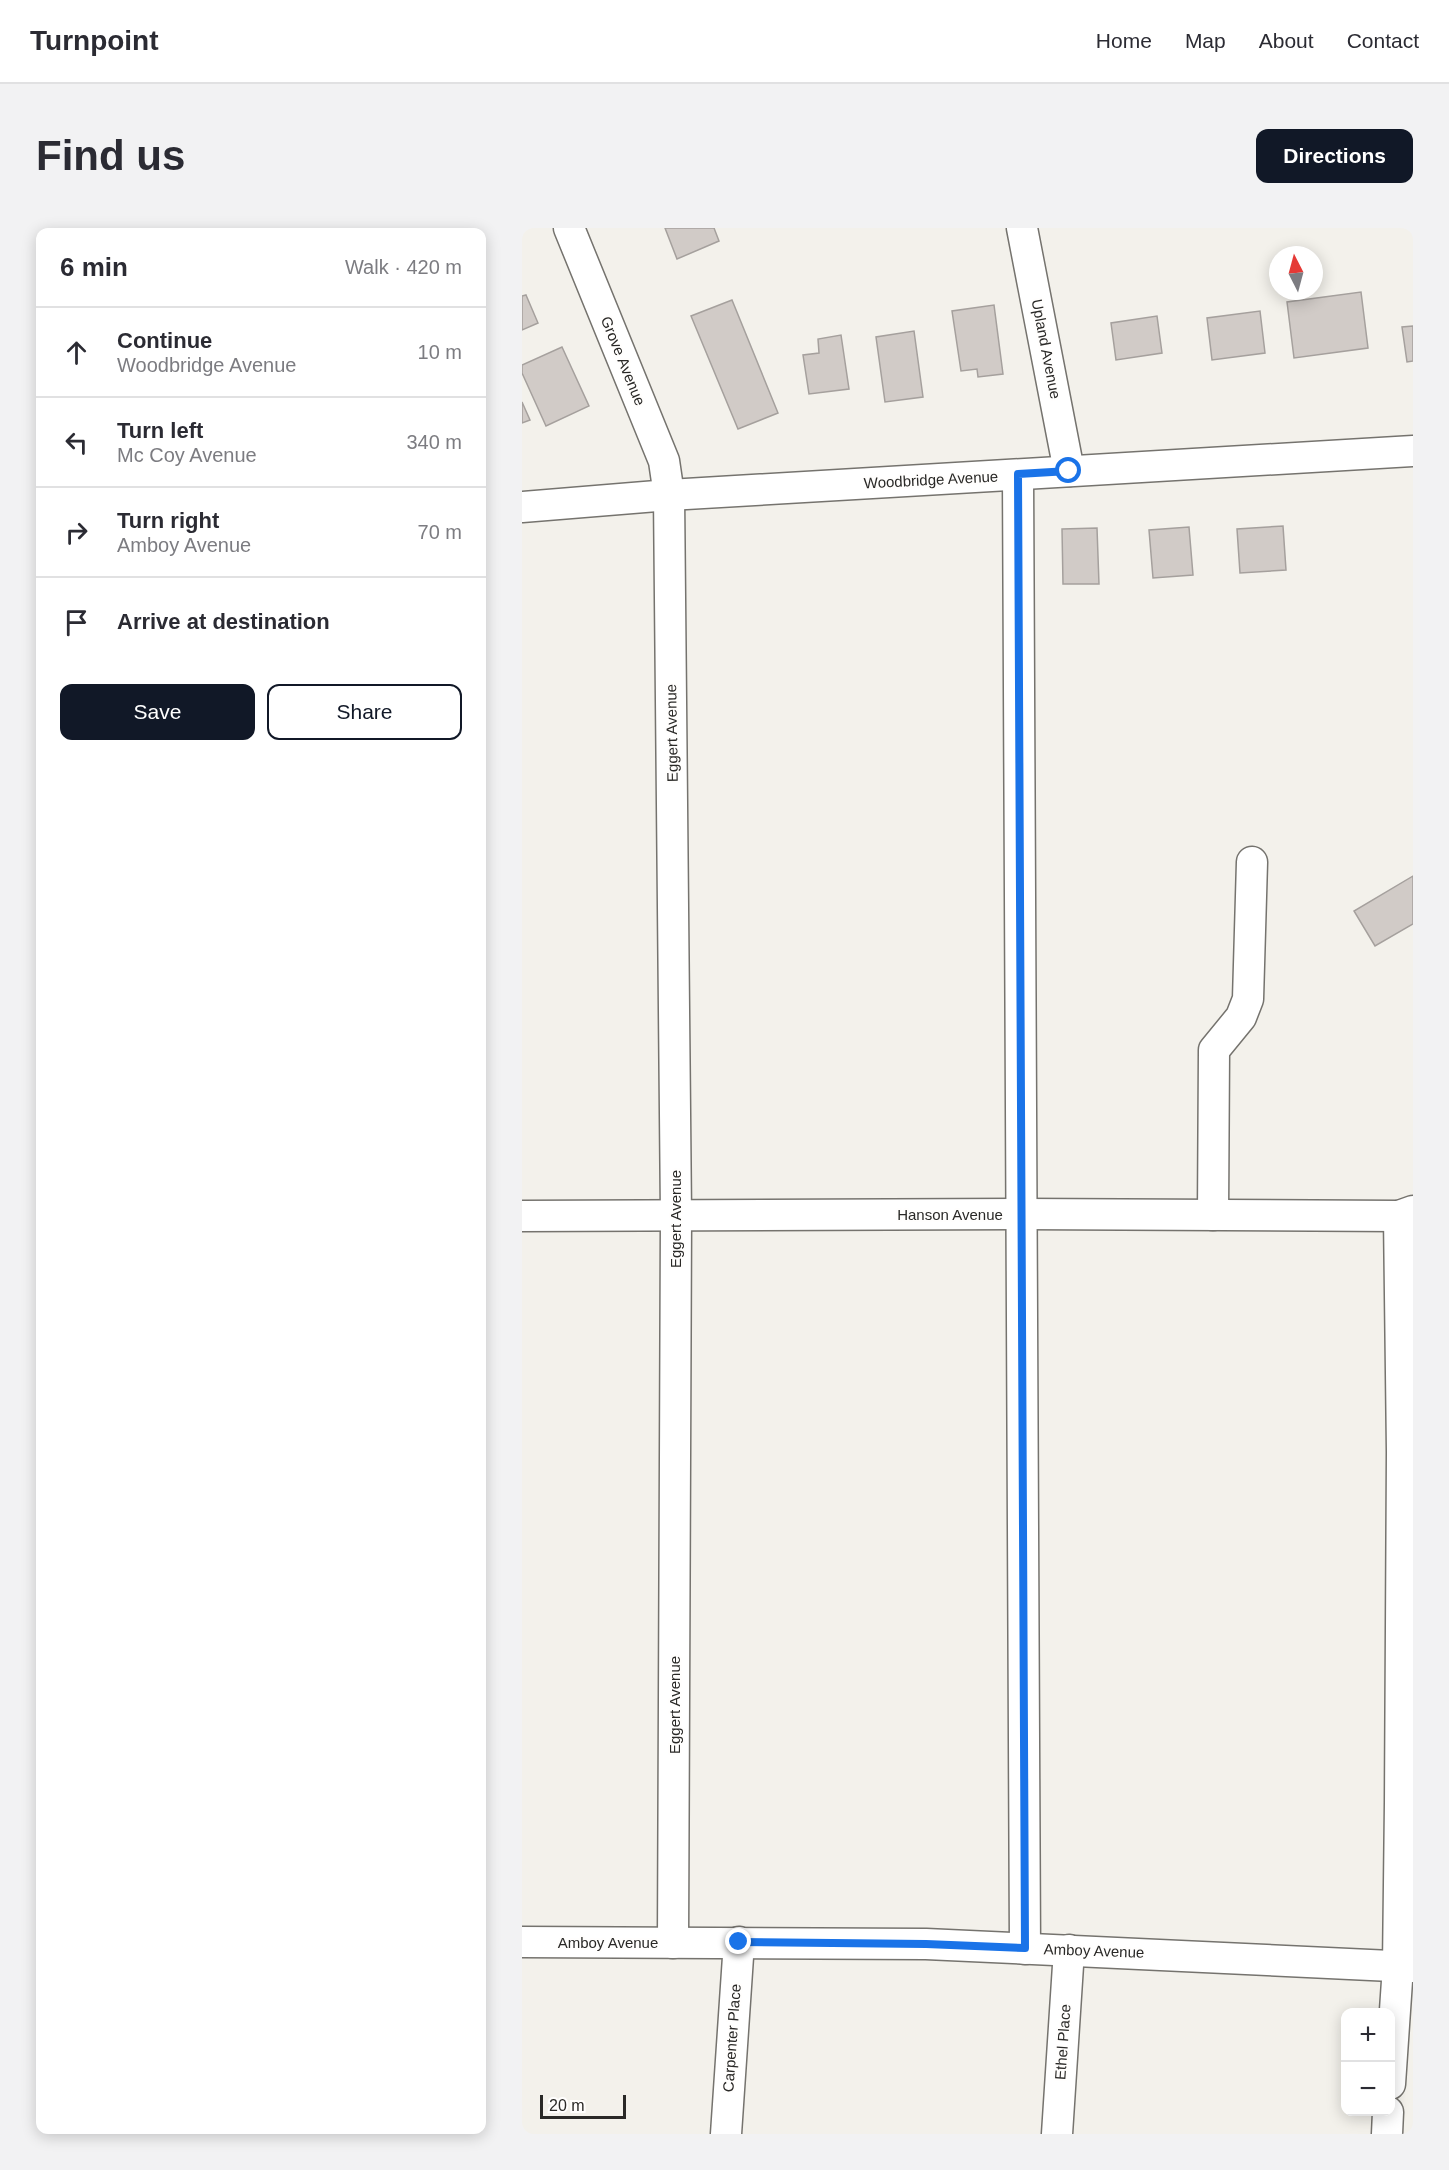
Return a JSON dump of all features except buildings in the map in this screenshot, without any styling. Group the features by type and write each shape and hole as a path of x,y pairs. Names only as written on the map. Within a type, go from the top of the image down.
{"street":[{"name":"Grove Avenue","path":"568,228 664,461 669,495"},
{"name":"Upland Avenue","path":"1022,228 1069,471"},
{"name":"Woodbridge Avenue","path":"522,507 669,495 1413,451"},
{"path":"1018,474 1025,1948"},
{"name":"Eggert Avenue","path":"669,495 676,1216 673,1943"},
{"path":"1213,1215 1214,1050 1241,1017 1248,999 1252,862"},
{"path":"1393,2062 1406,1967 1406,1214"},
{"name":"Hanson Avenue","path":"522,1216 1406,1214"},
{"name":"Amboy Avenue","path":"522,1942 926,1944 1406,1967"},
{"name":"Carpenter Place","path":"726,2134 739,1942"},
{"name":"Ethel Place","path":"1057,2134 1070,1950"},
{"path":"1387,2134 1388,2116"}],"route":[{"path":"739,1942 926,1944 1025,1948 1018,474 1069,471"}]}
